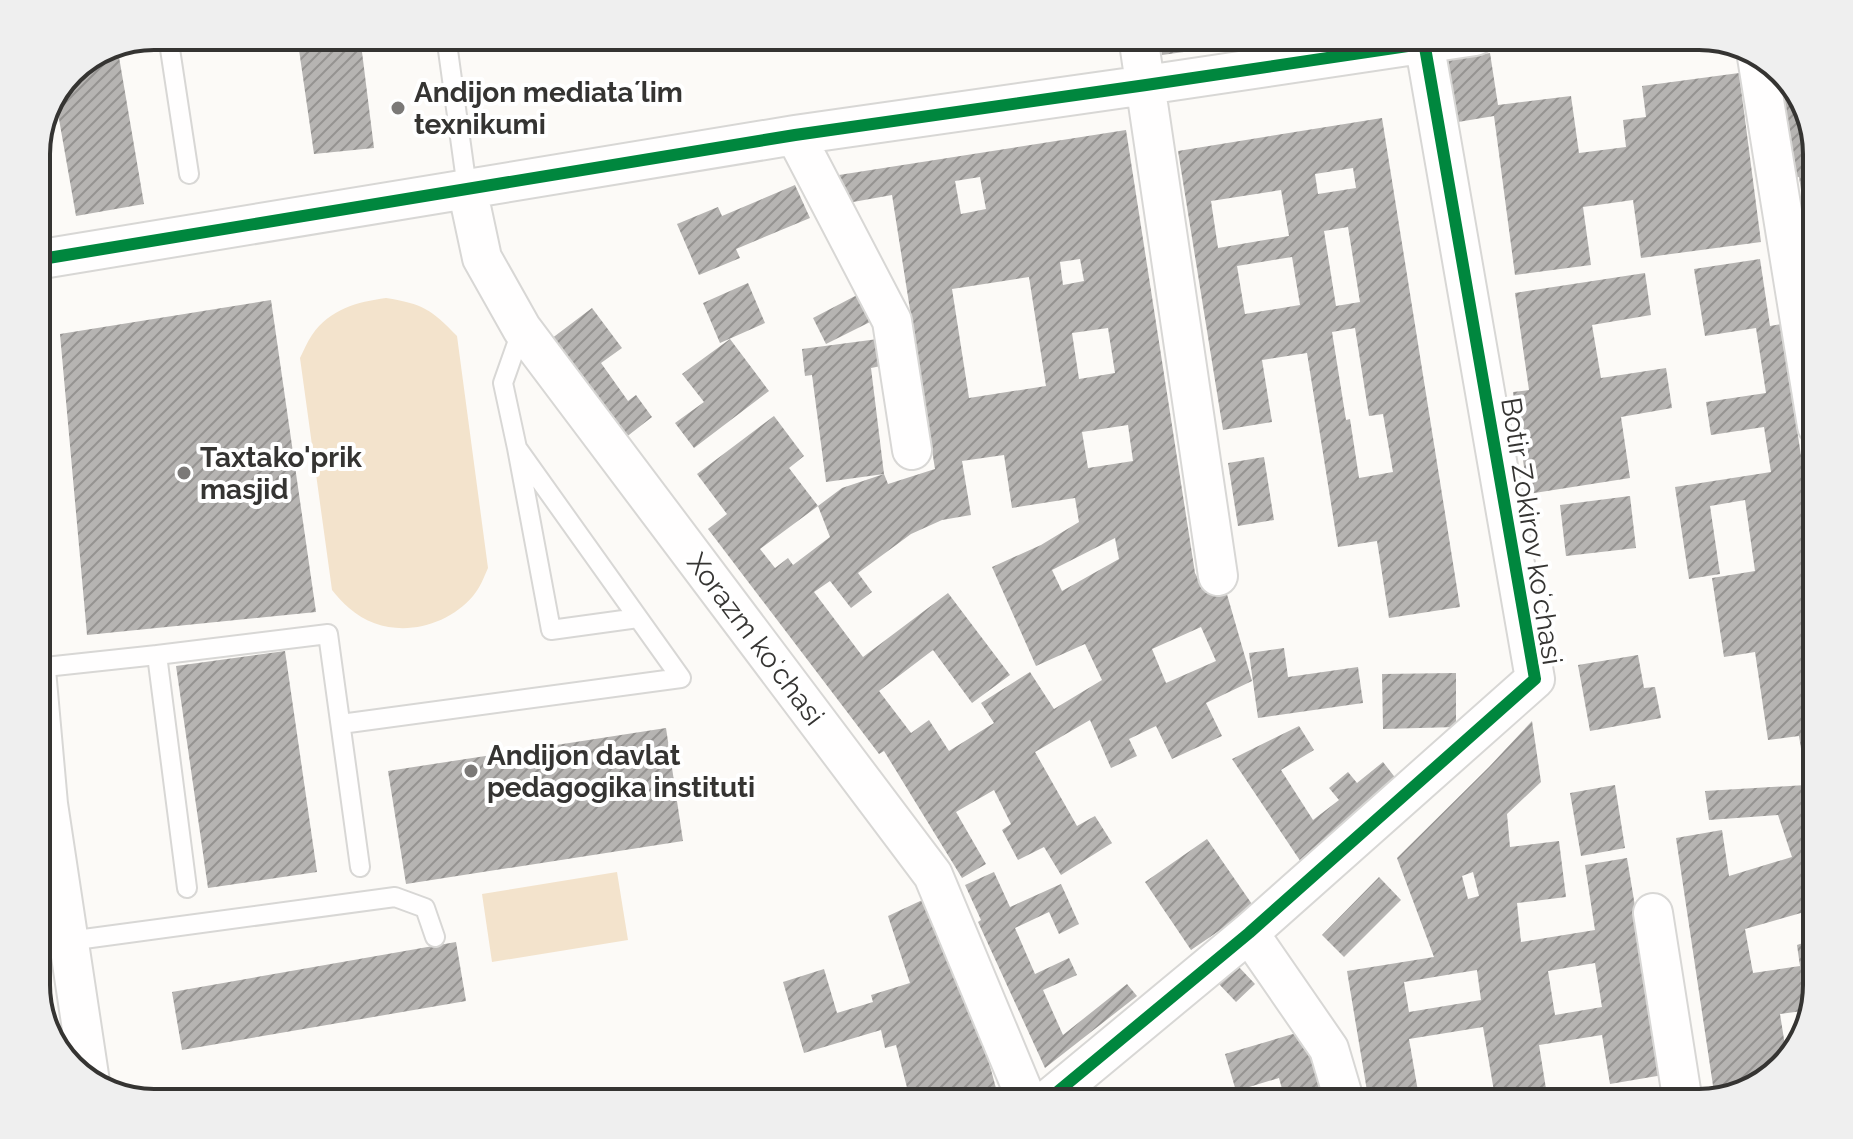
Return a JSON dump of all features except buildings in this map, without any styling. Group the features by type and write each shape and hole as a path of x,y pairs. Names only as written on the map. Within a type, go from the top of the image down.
{"street":[{"path":"1140,50 1218,576"},
{"path":"50,258 795,135 1146,85 1362,50"},
{"name":"Botir Zokirov koʻchasi","path":"1061,1089 1249,933 1535,679 1426,50"},
{"path":"1759,69 1803,340"},
{"path":"795,135 892,321 912,450"},
{"name":"Xorazm koʻchasi","path":"467,188 482,258 522,329 933,875 1022,1089"},
{"path":"50,845 69,941 87,1065"},
{"path":"1653,913 1681,1089"},
{"path":"1249,933 1329,1049 1341,1089"}],"lane":[{"path":"170,50 189,174"},
{"path":"448,50 467,188"},
{"path":"522,329 503,383 551,630 638,618"},
{"path":"341,724 681,678 517,448"},
{"path":"50,667 328,634 360,867"},
{"path":"157,655 187,888"},
{"path":"69,941 395,897 425,908 435,937"}],"shaded area":[{"path":"386,298 426,309 457,336 488,568 475,593 461,608 430,624 414,628 380,625 364,618 332,590 300,358 312,335 327,319 355,305"},
{"path":"617,872 628,940 492,962 482,894"}],"cycle path":[{"path":"50,258 795,135 1381,50"},
{"path":"1061,1089 1249,933 1535,679 1425,50"}],"place":[{"name":"Andijon mediataʼlim texnikumi","path":"398,108"},
{"name":"Taxtako'prik masjid","path":"184,473"},
{"name":"Andijon davlat pedagogika instituti","path":"471,771"}]}
